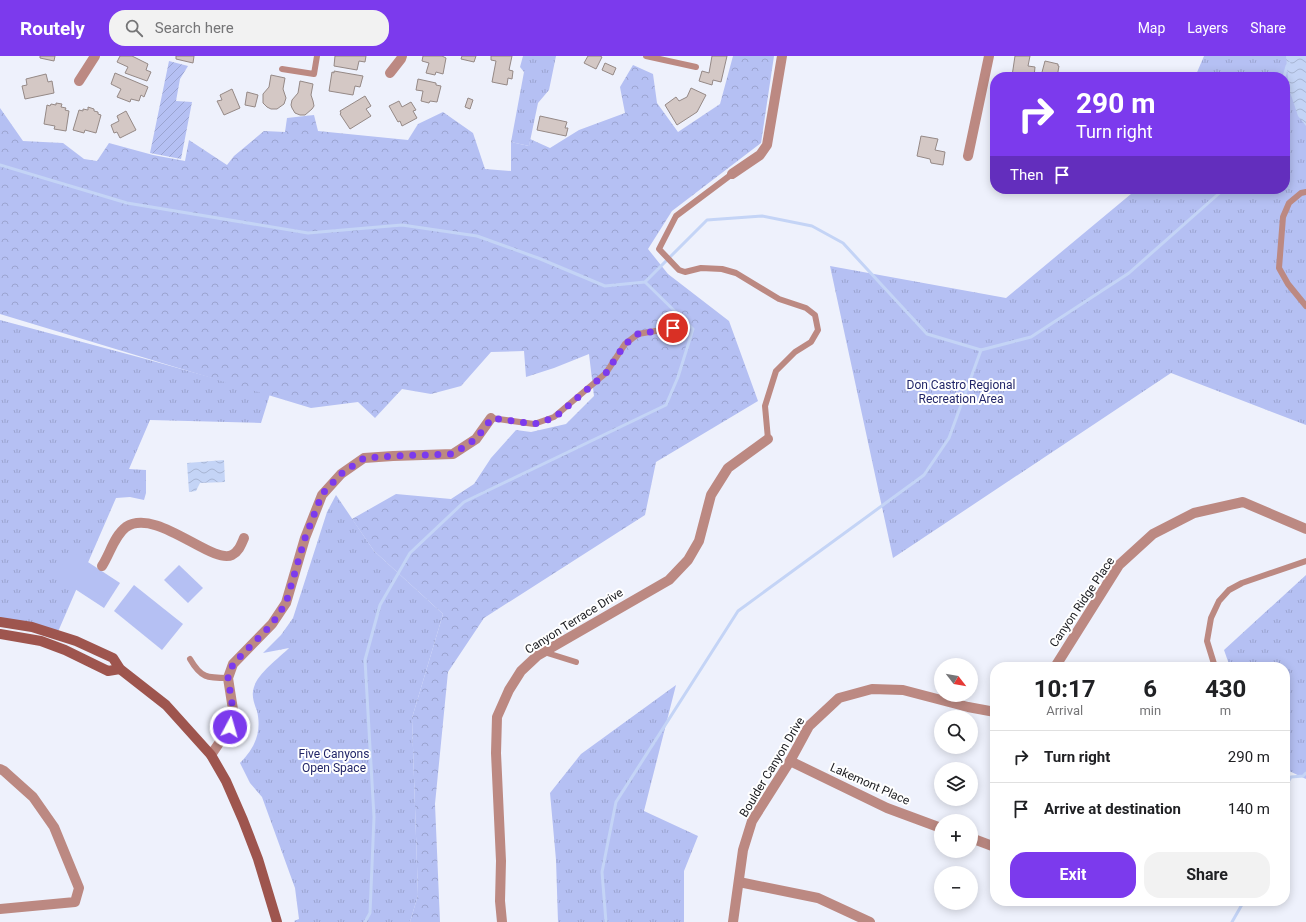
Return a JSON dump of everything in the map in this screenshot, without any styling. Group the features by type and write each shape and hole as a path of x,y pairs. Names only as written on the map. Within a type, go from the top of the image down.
{"main road":[{"path":"0,622 32,627 76,641 113,658 120,669 166,705 211,755 226,781 258,859 277,922"},
{"path":"0,634 41,641 65,650 108,671 120,669"}],"street":[{"path":"79,81 94,56"},
{"path":"390,73 402,56"},
{"path":"732,174 760,155 767,146 782,56"},
{"path":"968,156 989,56"},
{"path":"211,755 230,727 234,716 228,678 233,664 272,624 286,603 305,538 322,494 341,474 364,458 453,454 476,439 492,418"},
{"name":"Canyon Terrace Drive","path":"502,922 500,901 502,861 496,753 497,717 509,690 521,672 537,656 669,580 688,560 699,541 711,495 728,468 768,439"},
{"name":"Canyon Ridge Place","path":"1058,662 1119,565 1153,534 1194,513 1243,502 1306,529"},
{"path":"102,566 108,557 118,535 127,527 138,523 169,530 225,557 232,555 239,550 244,538"},
{"name":"Boulder Canyon Drive","path":"734,922 743,850 752,821 790,761 809,726 839,698 872,689 903,690 968,707 990,711"},
{"name":"Lakemont Place","path":"790,761 888,808 934,825"},
{"path":"0,769 34,797 54,827 79,888 75,902 0,909"},
{"path":"978,841 990,845"},
{"path":"739,882 818,898 870,922"}],"lane":[{"path":"282,69 314,74 317,56"},
{"path":"646,56 696,67"},
{"path":"732,174 676,216 659,249 679,270 685,272 701,268 736,273 779,299 806,308 815,315 818,330 811,342 796,352 776,371 764,406 768,439"},
{"path":"1306,192 1301,193 1289,203 1283,217 1279,268 1288,284 1306,306"},
{"path":"492,418 534,424 554,418 606,373 625,344 634,337 638,334 673,328"},
{"path":"1213,662 1206,641 1211,618 1219,601 1229,590 1242,583 1306,561"},
{"path":"544,652 576,662"},
{"path":"190,659 196,670 209,678 228,678"}],"green space":[{"path":"523,56 556,56 549,90 538,103 529,146 511,142 524,72 520,67"},
{"path":"733,56 774,56 761,143 672,211 648,249 668,274 729,321 758,401 656,462 645,515 484,618 448,672 435,804 440,922 410,922 418,895 412,718 443,614 374,551 352,519 396,494 451,499 474,484 491,458 516,430 531,432 566,424 594,396 589,354 526,377 524,351 491,352 461,386 431,394 402,389 375,418 358,402 311,408 0,314 0,108 23,141 63,143 84,159 97,161 109,143 153,155 185,161 189,140 227,165 234,156 264,131 285,132 287,118 314,115 318,131 408,140 418,124 443,112 473,133 485,169 511,171 511,142 529,146 530,139 550,148 579,130 625,113 620,87 633,65 653,74 657,103 678,132 720,104"},
{"name":"Don Castro Regional Recreation Area","path":"1204,56 1306,56 1306,425 1171,373 893,558 830,266 1006,298 1131,194 1290,194 1290,72 1197,72"},
{"path":"169,61 188,66 180,79 176,101 192,102 181,159 150,153"},
{"path":"0,320 270,394 261,423 150,420 129,469 146,470 146,493 144,500 130,497 116,498 57,634 0,623"},
{"name":"Five Canyons Open Space","path":"336,495 374,551 443,614 412,718 418,895 410,922 295,922 294,921 299,919 295,888 262,797 250,783 240,763 250,752 258,733 259,726 257,711 253,696 253,690 256,682 264,671 289,648 263,653 281,635 293,618 327,512"},
{"path":"71,551 120,583 104,608 55,576"},
{"path":"179,565 203,588 188,603 164,580"},
{"path":"1306,575 1306,779 1290,771 1290,662 1228,662 1224,650"},
{"path":"134,585 183,624 162,650 114,611"},
{"path":"676,685 644,811 698,836 684,871 684,922 558,922 556,860 550,793 581,754"}],"water":[{"path":"1286,56 1306,56 1306,126 1298,116 1290,92 1290,72 1287,72"},
{"path":"224,460 225,482 200,483 196,491 189,492 187,463"}],"building":[{"path":"40,56 55,56 54,61 40,58"},
{"path":"120,56 132,56 148,64 146,70 151,72 147,81 125,73 128,67 117,62"},
{"path":"176,56 194,56 193,63 176,59"},
{"path":"335,56 366,56 365,62 359,61 357,70 334,66"},
{"path":"423,56 442,56 446,58 443,74 436,72 435,75 426,73 429,63 422,61"},
{"path":"462,56 476,56 474,62 461,59"},
{"path":"491,56 512,56 509,70 513,71 512,79 508,78 507,85 492,82 496,61 491,60"},
{"path":"588,56 602,57 596,69 584,63"},
{"path":"712,56 727,56 721,82 713,80 712,85 699,81 702,71 709,73"},
{"path":"1015,56 1030,56 1028,66 1035,67 1034,72 1013,72"},
{"path":"1045,61 1058,64 1059,66 1058,72 1042,72"},
{"path":"605,63 616,68 613,75 602,70"},
{"path":"334,71 363,76 360,87 355,86 353,95 329,91 332,72 334,73"},
{"path":"115,73 148,87 144,97 141,95 139,101 131,99 130,102 117,97 121,89 111,84"},
{"path":"46,74 48,82 52,81 54,93 25,99 22,86 27,85 26,79"},
{"path":"271,75 285,78 283,89 286,98 284,104 277,109 271,109 263,103 263,94 269,87"},
{"path":"418,79 436,83 436,85 441,86 437,102 430,101 429,103 421,101 423,91 416,90"},
{"path":"300,81 313,84 311,95 314,106 305,115 295,113 291,105 292,100 298,93"},
{"path":"691,88 706,95 697,112 677,125 665,105 676,97 679,101 687,97"},
{"path":"232,89 240,108 224,115 217,101 222,100 220,95"},
{"path":"247,92 258,95 255,107 245,105"},
{"path":"365,96 371,106 366,109 371,116 350,129 340,114 340,111"},
{"path":"468,98 473,100 470,109 465,107"},
{"path":"399,101 402,107 411,102 416,110 413,111 417,118 402,126 389,106"},
{"path":"56,103 62,104 61,107 66,108 65,110 69,111 66,131 54,129 55,126 44,124 47,105 56,105"},
{"path":"88,107 94,109 94,111 101,115 96,133 85,130 84,133 73,130 79,110 88,110"},
{"path":"126,111 136,130 120,138 117,132 114,133 111,125 119,121 117,116"},
{"path":"540,116 567,122 565,128 568,128 566,136 537,130"},
{"path":"921,136 938,139 935,150 945,152 943,165 931,163 930,159 917,156"}],"waterway":[{"path":"1285,72 1289,63"},
{"path":"0,165 127,203 308,233 402,225 477,236 538,258 605,286 645,282 707,220 762,216 812,226 843,243 927,334 981,350 1031,337 1129,273 1218,194"},
{"path":"365,922 370,913 374,817 365,660 380,605 410,553 464,502 666,405 678,377 693,329 645,282"},
{"path":"606,922 602,872 616,802 738,611 924,475 949,438 981,350"},
{"path":"1290,779 1291,777 1303,776 1306,773"},
{"path":"1232,922 1241,906"}],"route":[{"path":"230,727 234,716 228,678 233,664 272,624 286,603 305,538 322,494 341,474 364,458 453,454 476,439 492,418 534,424 554,418 606,373 625,344 638,334 673,328"}]}
